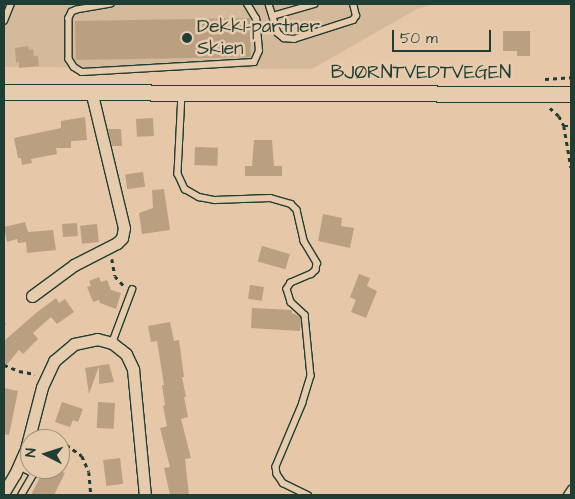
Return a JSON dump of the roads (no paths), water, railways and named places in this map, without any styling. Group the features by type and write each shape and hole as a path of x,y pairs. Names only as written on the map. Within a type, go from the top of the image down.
{"main road":[{"name":"BJØRNTVEDTVEGEN","path":"4,92 571,94"}],"street":[{"path":"32,296 74,265 117,243 122,238 124,228 123,217 105,155 91,91"},
{"path":"4,492 19,466 32,431 46,376 54,362 74,344 97,339 112,343 126,354 133,369 145,495"}],"lane":[{"path":"4,21 11,4"},
{"path":"110,4 76,10 72,12 69,18 69,58 72,64 82,72 254,62 259,52 257,27 256,19 248,4"},
{"path":"269,4 278,33 284,38 294,39 353,20 356,16 353,4"},
{"path":"273,16 314,4"},
{"path":"182,92 178,174 185,189 200,198 215,200 270,198 291,204 297,210 304,241 317,263 316,270 312,274 291,282 287,289 291,302 305,315 311,376 303,403 276,467 277,474 283,483 308,495"},
{"path":"112,343 132,290"},
{"path":"19,466 34,474 22,495"},
{"path":"567,495 571,489"}],"place":[{"name":"Dekk1-partner Skien","path":"187,38"}]}
